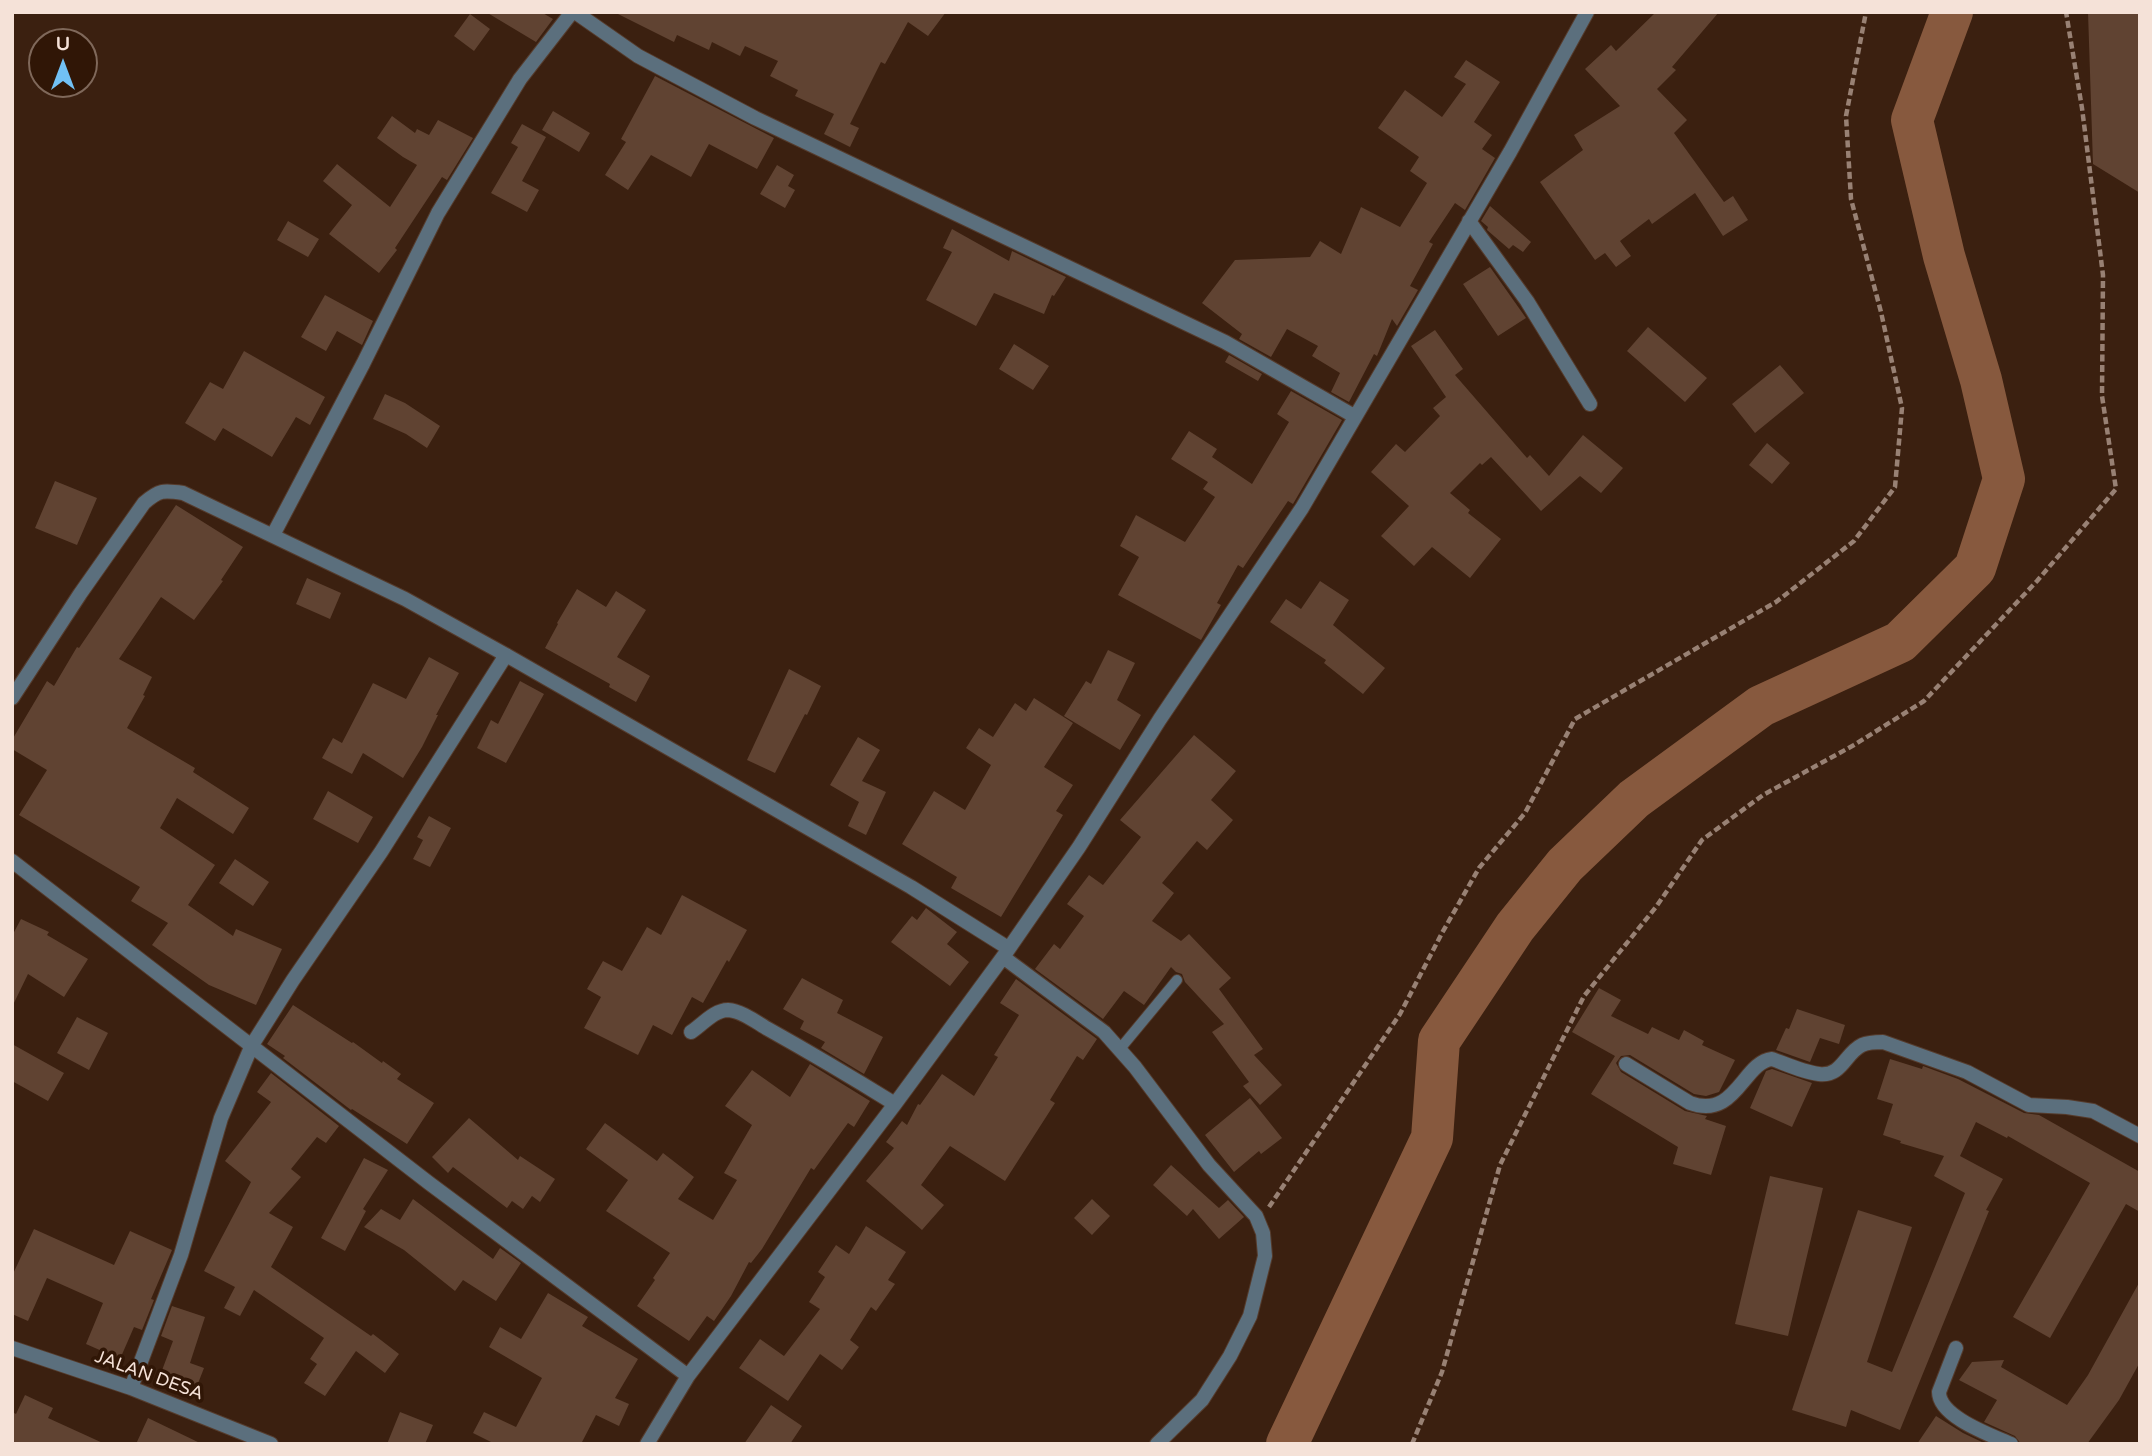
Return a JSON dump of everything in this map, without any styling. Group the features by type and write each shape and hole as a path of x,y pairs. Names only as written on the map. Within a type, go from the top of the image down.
{"street":[{"path":"273,535 363,364 438,213 520,79 573,12 638,56 755,118 1225,342 1354,416"},
{"path":"647,1444 688,1376 895,1104 1005,952 1079,846 1160,719 1302,508 1510,152 1587,12"},
{"path":"1469,221 1527,301 1590,404"},
{"path":"12,698 144,503 156,492 183,493 405,599 506,654 911,887 1005,952 1104,1032 1135,1066 1209,1165 1259,1222 1265,1256 1250,1316 1230,1356 1202,1399 1157,1444"},
{"path":"131,1388 181,1255 221,1118 252,1045 381,852 506,654"},
{"path":"12,861 429,1183 688,1376"},
{"path":"691,1032 721,1011 729,1010 741,1014 895,1104"},
{"path":"1626,1064 1690,1102 1709,1107 1736,1091 1763,1060 1772,1059 1821,1074 1834,1072 1845,1064 1860,1045 1883,1042 1967,1072 2029,1105 2093,1111 2140,1136"},
{"name":"JALAN DESA","path":"12,1348 131,1388 271,1444"},
{"path":"1956,1348 1939,1392 1941,1402 1947,1410 1972,1426 2011,1444"}],"lane":[{"path":"1119,1050 1177,980"}],"path":[{"path":"1259,1222 1400,1014 1479,868 1525,813 1575,719 1776,602 1854,541 1895,487 1902,408 1881,312 1851,199 1850,185 1846,116 1866,12"},
{"path":"1412,1444 1442,1372 1500,1165 1584,996 1656,907 1702,840 1763,795 1854,745 1923,701 2037,581 2116,489 2102,396 2102,275 2082,108 2066,12"}],"building":[{"path":"486,12 541,12 553,19 536,42"},
{"path":"614,12 946,12 928,36 908,22 885,64 881,62 850,124 859,128 850,147 824,134 834,114 795,96 798,90 770,76 778,61 745,46 740,56 712,42 709,50 677,35 674,42"},
{"path":"1656,12 1719,12 1672,67 1676,70 1657,89 1687,120 1674,133 1724,202 1733,196 1748,220 1723,236 1695,193 1652,224 1649,219 1620,241 1631,256 1616,267 1605,253 1595,260 1540,182 1583,150 1574,135 1620,106 1585,69 1611,45 1616,51"},
{"path":"2088,12 2140,12 2140,193 2093,164"},
{"path":"470,14 490,29 474,51 454,36"},
{"path":"1466,60 1500,82 1474,122 1492,135 1482,149 1495,158 1465,210 1455,203 1429,242 1433,244 1410,286 1418,290 1397,326 1392,319 1377,356 1374,354 1349,402 1331,392 1340,373 1312,356 1318,346 1287,329 1271,357 1239,339 1242,334 1202,303 1235,260 1310,257 1320,241 1341,254 1361,207 1400,227 1427,183 1410,171 1419,157 1378,128 1405,90 1442,117 1466,84 1454,77"},
{"path":"655,76 774,138 757,169 709,144 691,177 651,155 628,190 605,175 626,142 621,139"},
{"path":"553,111 590,133 579,152 542,130"},
{"path":"392,116 415,133 417,129 429,135 438,120 473,138 447,180 442,177 395,248 397,250 379,273 329,234 352,205 323,181 337,164 390,207 417,165 377,138"},
{"path":"522,124 546,137 522,181 539,190 527,212 491,193 518,147 511,143"},
{"path":"777,165 794,175 788,186 795,190 785,208 760,194"},
{"path":"1490,206 1531,242 1523,252 1513,245 1509,249 1487,230 1488,227 1481,221"},
{"path":"288,221 319,239 308,257 277,240"},
{"path":"952,229 1009,261 1012,251 1066,277 1054,296 1052,295 1044,314 994,293 976,326 926,300 952,252 943,248"},
{"path":"1490,267 1526,318 1498,336 1463,284"},
{"path":"325,295 373,321 362,345 337,331 326,351 301,337"},
{"path":"1648,327 1707,378 1685,402 1627,351"},
{"path":"1435,330 1463,369 1455,375 1527,458 1530,455 1549,476 1583,435 1623,468 1601,493 1580,476 1541,511 1491,457 1482,465 1480,463 1450,493 1470,510 1468,513 1501,539 1470,578 1432,547 1414,566 1381,536 1409,506 1371,472 1396,444 1405,452 1440,416 1433,408 1446,397 1411,346"},
{"path":"1014,344 1049,366 1033,390 999,369"},
{"path":"244,351 325,397 310,425 296,417 272,457 223,428 215,441 185,423 210,382 223,389"},
{"path":"1229,355 1262,374 1258,381 1225,362"},
{"path":"1780,365 1804,393 1755,433 1732,404"},
{"path":"1291,391 1342,420 1293,504 1288,501 1243,568 1238,565 1217,603 1221,605 1201,640 1118,595 1139,557 1120,546 1136,515 1185,542 1215,497 1203,489 1208,482 1171,459 1189,431 1217,449 1212,457 1252,484 1289,422 1277,414"},
{"path":"385,394 405,403 440,426 427,448 406,434 373,419"},
{"path":"1767,443 1790,463 1772,484 1749,465"},
{"path":"55,481 97,498 77,545 35,528"},
{"path":"176,505 243,547 221,580 223,581 194,620 161,597 119,659 152,677 127,728 195,768 193,772 249,808 233,834 177,798 160,828 215,865 188,905 233,936 236,929 282,949 256,1005 209,985 152,945 168,923 131,901 140,887 19,815 47,770 12,749 12,740 47,681 54,686 77,647 79,648"},
{"path":"307,578 341,593 330,619 296,604"},
{"path":"1320,581 1349,600 1333,625 1385,668 1363,694 1324,663 1326,660 1270,622 1286,599 1301,609"},
{"path":"577,589 606,607 616,591 646,610 617,657 650,676 636,702 609,687 610,684 545,648"},
{"path":"1108,650 1135,663 1117,700 1141,715 1120,750 1064,716 1086,681 1091,684"},
{"path":"429,657 459,673 422,747 403,778 363,753 352,774 322,758 333,738 342,743 373,683 406,699"},
{"path":"789,669 821,686 775,773 747,760"},
{"path":"520,681 544,694 506,763 477,748 491,720 498,724"},
{"path":"1034,698 1073,723 1044,767 1073,785 1056,811 1063,815 1001,917 951,888 957,877 902,844 934,791 965,810 991,765 966,748 979,728 993,737 1015,703 1026,711"},
{"path":"1194,735 1236,771 1211,800 1233,820 1207,850 1197,841 1162,883 1174,893 1152,921 1181,941 1189,934 1231,978 1219,989 1263,1049 1254,1055 1282,1085 1260,1105 1243,1086 1249,1082 1212,1032 1224,1024 1185,982 1182,974 1171,967 1144,1005 1124,991 1103,1019 1035,969 1054,944 1060,949 1084,916 1067,904 1089,875 1103,885 1141,837 1120,820"},
{"path":"858,737 880,750 862,781 886,792 866,835 848,826 859,802 830,785"},
{"path":"328,791 373,817 358,843 313,819"},
{"path":"429,816 451,828 430,867 413,859 423,840 417,837"},
{"path":"235,859 269,882 253,906 219,883"},
{"path":"682,895 747,930 703,1003 692,997 672,1035 653,1025 638,1055 584,1028 601,997 587,989 603,961 622,971 647,927 661,935"},
{"path":"926,908 957,932 947,944 969,962 950,986 891,942 912,916 917,920"},
{"path":"21,919 49,932 47,935 88,959 64,997 28,974 12,1007 12,936"},
{"path":"802,978 843,1000 837,1013 883,1037 864,1074 821,1048 825,1042 800,1029 804,1021 783,1009"},
{"path":"1016,979 1097,1039 1083,1060 1077,1056 1050,1100 1055,1103 1005,1181 950,1146 921,1185 944,1205 922,1230 866,1181 894,1148 886,1142 902,1121 907,1125 918,1104 920,1105 942,1074 974,1096 998,1057 994,1055 1019,1015 1000,1003"},
{"path":"1599,988 1621,1000 1611,1016 1648,1034 1652,1027 1679,1040 1684,1030 1704,1041 1702,1045 1735,1060 1719,1092 1706,1096 1694,1094 1630,1055 1621,1056 1616,1063 1621,1072 1685,1111 1707,1116 1705,1119 1726,1126 1711,1175 1673,1164 1678,1147 1591,1094 1615,1056 1572,1032"},
{"path":"293,1005 382,1063 383,1061 401,1074 397,1079 434,1103 407,1144 351,1110 267,1044"},
{"path":"1797,1009 1845,1025 1839,1044 1820,1038 1810,1062 1776,1050"},
{"path":"77,1017 108,1033 89,1070 57,1053"},
{"path":"12,1044 64,1073 48,1101 12,1081"},
{"path":"1890,1059 1922,1069 1923,1066 1958,1079 2024,1113 2039,1115 2140,1172 2140,1212 2126,1204 2050,1338 2013,1317 2090,1183 2008,1136 2007,1138 1976,1122 1960,1156 2003,1179 1986,1210 1989,1211 1900,1430 1851,1410 1846,1427 1792,1410 1858,1210 1912,1227 1867,1362 1892,1372 1965,1193 1934,1176 1944,1156 1883,1135 1893,1104 1877,1099"},
{"path":"810,1064 870,1101 854,1127 848,1123 814,1170 811,1168 714,1321 707,1316 689,1341 637,1306 670,1253 606,1211 628,1180 586,1149 605,1123 657,1161 663,1153 694,1177 678,1199 713,1220 737,1180 724,1173 752,1125 725,1106 752,1070 790,1097"},
{"path":"1772,1069 1812,1083 1792,1127 1750,1108 1766,1071"},
{"path":"271,1073 339,1126 326,1143 317,1137 291,1169 301,1177 269,1213 293,1227 271,1267 399,1354 385,1373 356,1351 325,1396 304,1383 317,1364 310,1359 324,1338 254,1290 240,1316 224,1308 235,1287 204,1271 251,1182 225,1161 271,1102 257,1092"},
{"path":"1250,1098 1282,1138 1261,1154 1259,1151 1234,1172 1205,1135"},
{"path":"469,1118 518,1160 520,1156 555,1179 540,1202 532,1196 523,1209 512,1201 507,1208 453,1167 448,1173 432,1157"},
{"path":"364,1158 388,1170 363,1209 366,1211 345,1251 321,1238"},
{"path":"1171,1165 1219,1208 1228,1200 1244,1217 1219,1239 1193,1209 1187,1216 1153,1185"},
{"path":"1770,1176 1823,1188 1788,1336 1735,1324"},
{"path":"413,1199 493,1259 500,1248 521,1263 496,1301 463,1280 455,1291 404,1250 364,1227 381,1209 400,1220"},
{"path":"1092,1199 1110,1216 1092,1235 1074,1218"},
{"path":"866,1226 906,1252 888,1280 895,1284 876,1311 871,1307 850,1340 859,1347 842,1370 820,1354 788,1401 739,1368 760,1339 784,1356 820,1309 809,1302 825,1277 818,1272 836,1245 849,1254"},
{"path":"34,1229 114,1265 130,1231 172,1250 151,1299 154,1300 142,1330 134,1327 120,1359 86,1344 103,1303 47,1278 28,1321 12,1314 12,1276"},
{"path":"2140,1281 2140,1362 2119,1400 2087,1444 2021,1444 2015,1436 1984,1422 1997,1400 1959,1380 1972,1362 2004,1360 2001,1367 2067,1405 2088,1375"},
{"path":"548,1293 588,1317 582,1326 638,1359 615,1398 629,1404 619,1426 596,1415 581,1444 495,1444 473,1433 484,1412 516,1427 542,1378 489,1347 500,1327 521,1339"},
{"path":"172,1306 205,1317 190,1363 204,1368 197,1386 161,1373 173,1341 161,1336"},
{"path":"25,1395 53,1408 48,1418 105,1444 12,1444 12,1412 16,1414"},
{"path":"771,1405 802,1426 790,1444 744,1444"},
{"path":"400,1412 433,1425 425,1444 387,1444"},
{"path":"1936,1416 1963,1433 1986,1444 1917,1444"},
{"path":"148,1418 202,1444 136,1444"}],"waterway":[{"path":"1287,1444 1432,1138 1439,1041 1515,927 1565,865 1634,799 1761,706 1900,642 1975,568 2004,479 1981,380 1944,256 1912,120 1952,12"}]}
